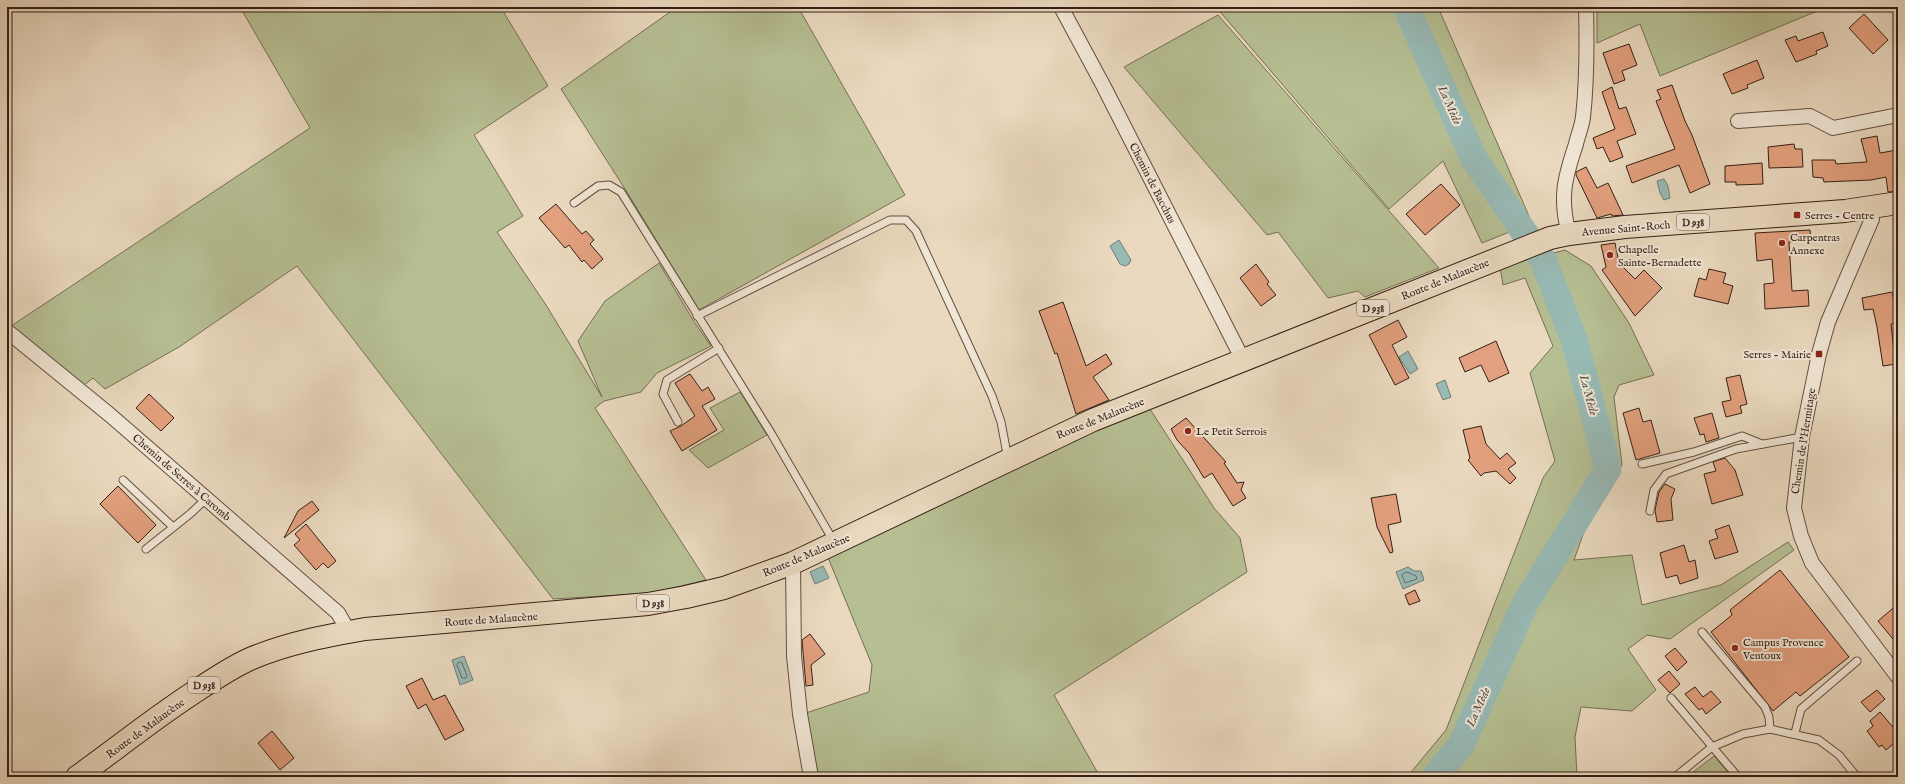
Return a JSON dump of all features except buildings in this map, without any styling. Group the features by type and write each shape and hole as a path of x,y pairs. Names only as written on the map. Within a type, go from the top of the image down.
{"main road":[{"name":"Avenue Saint-Roch","path":"1522,248 1559,236 1625,227 1871,208 1898,203"},
{"name":"Route de Malaucène","path":"78,777 217,676 250,659 314,638 349,632 405,625 526,616 648,604 724,588 792,563 834,544 1008,459 1093,420 1522,248"}],"street":[{"name":"Chemin de Bacchus","path":"1060,7 1104,86 1243,360"},
{"path":"1559,236 1565,218 1563,193 1567,172 1583,119 1587,48 1586,7"},
{"path":"1738,121 1810,116 1833,128 1898,115"},
{"name":"Chemin de l'Hermitage","path":"1871,208 1872,219 1828,322 1817,361 1802,437 1794,508 1801,536 1812,563 1897,673"},
{"name":"Chemin de Serres à Caromb","path":"7,331 110,414 338,613 349,632"},
{"path":"792,563 794,656 800,714 811,777"}],"lane":[{"path":"574,203 598,186 609,185 621,192 771,433 834,544"},
{"path":"698,316 890,220 906,220 916,232 992,396 1001,422 1008,459"},
{"path":"678,422 663,394 667,380 719,348"},
{"path":"1642,464 1694,452 1742,436 1762,444"},
{"path":"1650,511 1654,490 1666,474 1736,449 1802,437"},
{"path":"124,480 173,527"},
{"path":"146,549 206,498"},
{"path":"1702,632 1765,707 1769,717 1770,729"},
{"path":"1795,733 1802,709 1857,661"},
{"path":"1671,698 1738,777"},
{"path":"1675,777 1712,747 1743,734 1770,729 1795,733 1819,740 1839,755 1857,777"}],"green space":[{"path":"240,7 508,7 503,11 548,86 474,135 523,216 497,232 546,305 602,397 578,341 605,301 659,263 693,320 711,346 657,373 641,392 604,401 595,408 706,580 652,593 553,599 297,266 179,347 105,389 93,378 83,386 11,326 310,128"},
{"path":"677,7 798,7 905,195 699,310 625,189 561,89"},
{"path":"1216,7 1438,7 1532,223 1482,243 1443,161 1389,209"},
{"path":"1597,7 1827,7 1660,76 1640,24 1597,43"},
{"path":"1218,15 1439,268 1365,297 1358,291 1328,298 1278,232 1267,235 1124,67"},
{"path":"1565,250 1591,266 1629,323 1654,375 1619,385 1614,397 1622,465 1590,515 1574,560 1632,555 1642,605 1721,585 1788,542 1794,550 1670,639 1647,635 1628,649 1656,690 1632,711 1581,707 1575,737 1577,777 1555,777 1528,772 1522,777 1407,777 1446,730 1543,478 1555,461 1530,373 1553,346 1525,278 1503,285 1500,267"},
{"path":"740,392 767,435 708,468 689,450 724,430 710,408"},
{"path":"1148,406 1214,508 1240,538 1247,572 1054,695 1100,777 817,777 806,713 869,692 872,665 827,555"},
{"path":"1714,756 1732,777 1687,777"}],"water":[{"path":"1664,179 1668,186 1670,198 1664,200 1660,193 1657,181"},
{"path":"1119,240 1131,260 1129,264 1125,266 1120,264 1110,246"},
{"path":"1408,351 1418,369 1410,374 1399,357"},
{"path":"1445,380 1451,397 1443,400 1436,384"},
{"path":"823,566 829,578 815,584 810,572"},
{"path":"1408,567 1414,571 1421,571 1424,580 1403,589 1396,572"},
{"path":"464,656 473,680 460,685 452,660"}],"waterway":[{"name":"La Mède","path":"1406,7 1474,159 1543,260 1575,342 1608,469 1525,604 1461,745 1435,777"}],"place":[{"name":"Serres - Centre","path":"1797,215"},
{"name":"Carpentras Annexe","path":"1782,243"},
{"name":"Chapelle Sainte-Bernadette","path":"1610,255"},
{"name":"Serres - Mairie","path":"1819,354"},
{"name":"Le Petit Serrois","path":"1188,431"},
{"name":"Campus Provence Ventoux","path":"1735,648"}]}
